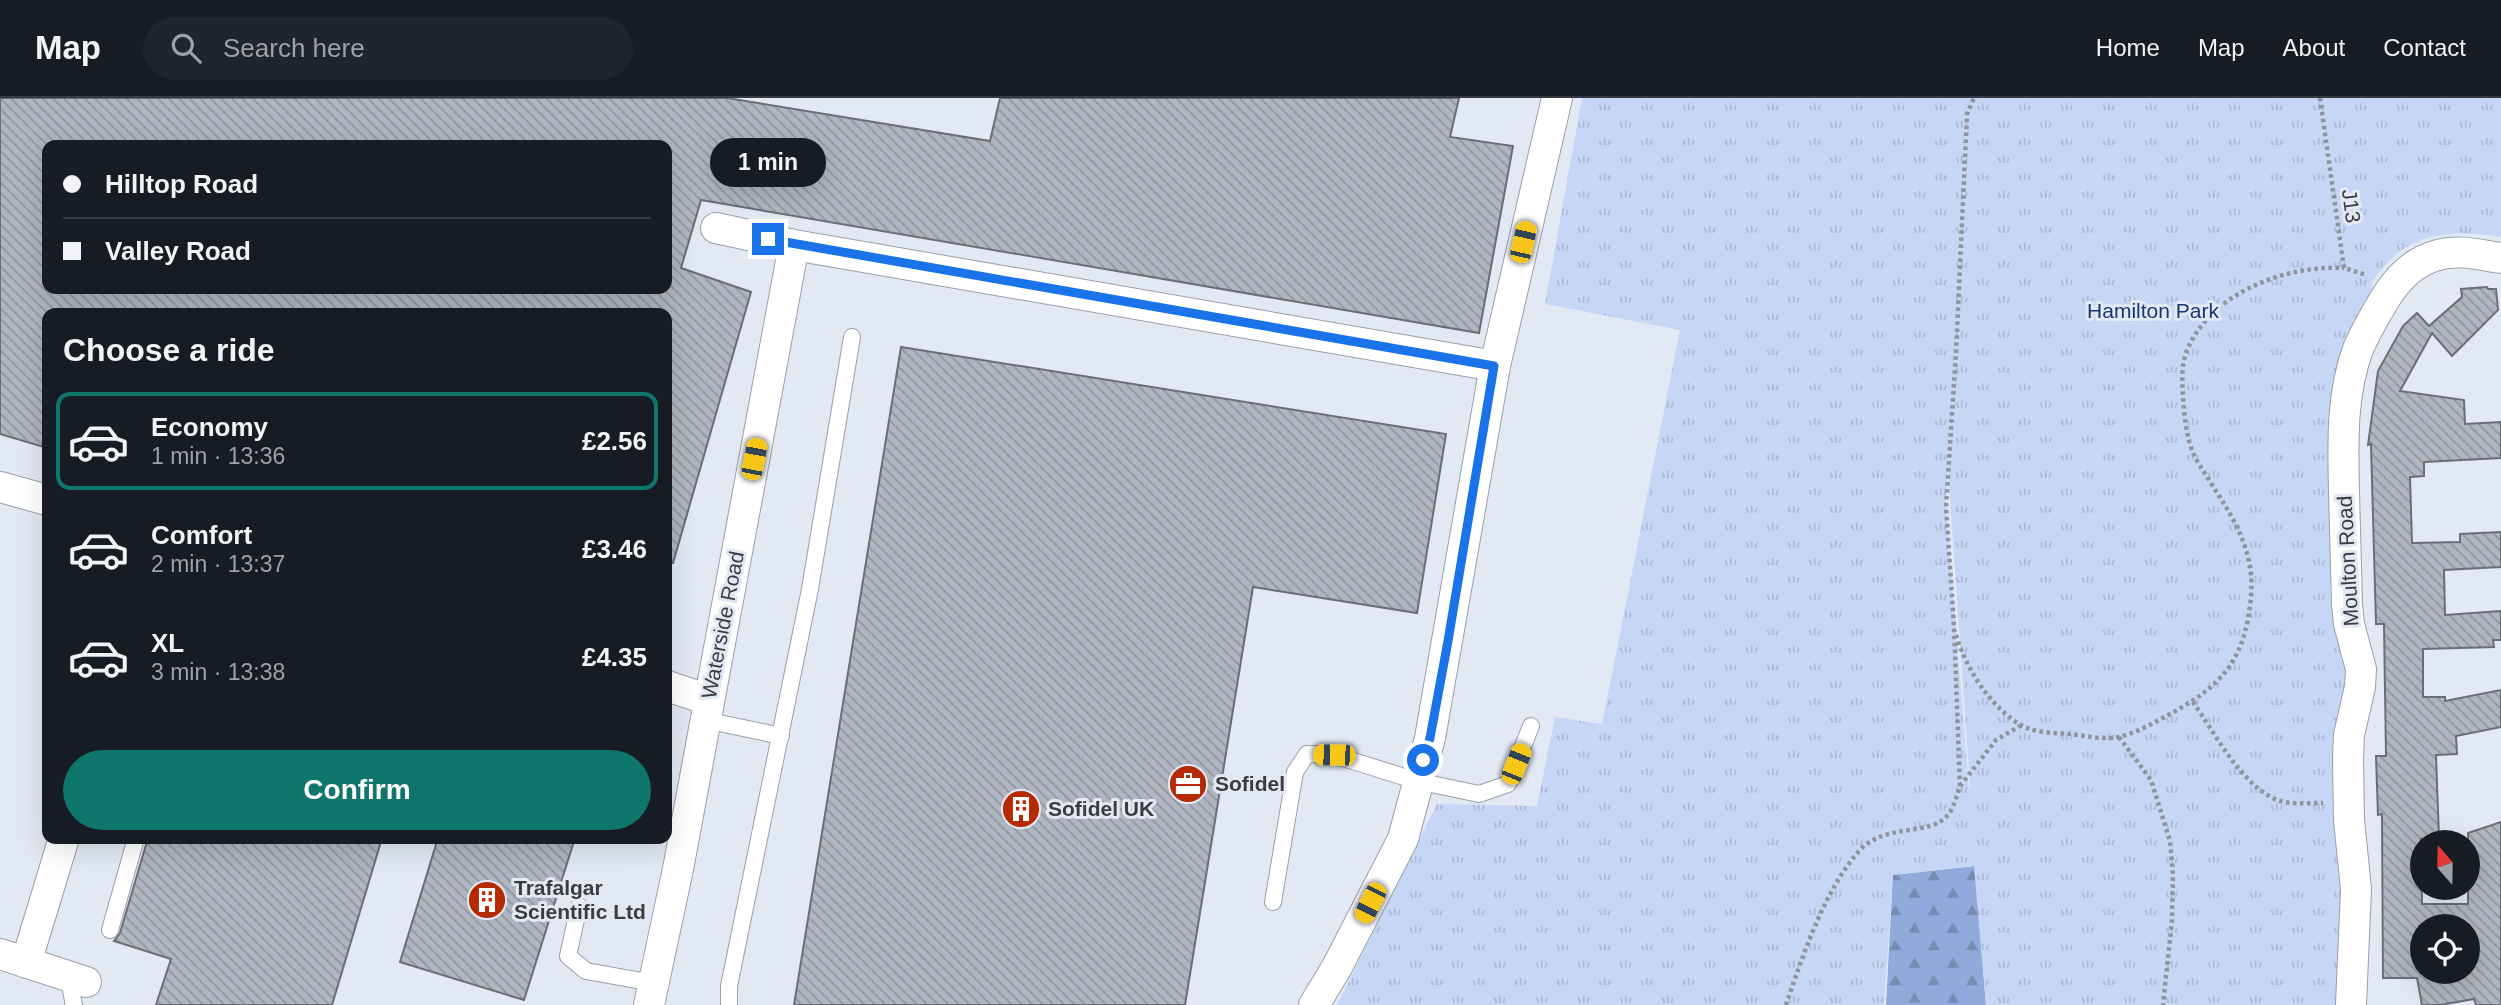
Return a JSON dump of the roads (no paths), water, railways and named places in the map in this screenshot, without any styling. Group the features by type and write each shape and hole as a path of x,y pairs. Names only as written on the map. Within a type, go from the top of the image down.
{"street":[{"path":"1314,1005 1337,967 1403,839 1430,738 1494,366 1557,98"},
{"path":"716,228 794,245 1494,366"},
{"name":"Waterside Road","path":"651,994 678,869 794,245"},
{"name":"Moulton Road","path":"2351,1005 2356,889 2349,804 2349,735 2360,687 2361,669 2349,624 2347,604 2344,410 2358,350 2390,290 2408,269 2439,254 2463,252 2501,258"},
{"path":"0,487 42,499"},
{"path":"672,689 707,710"},
{"path":"61,844 13,958 76,988"}],"lane":[{"path":"729,1005 729,986 810,589 852,337"},
{"path":"707,710 781,736"},
{"path":"1273,902 1295,772 1307,754 1334,755 1417,781 1479,794 1508,784 1531,726"},
{"path":"110,930 134,844"},
{"path":"579,906 568,956 586,971 651,994"}],"place":[{"name":"Sofidel","path":"1188,784"},
{"name":"Sofidel UK","path":"1021,809"},
{"name":"Trafalgar Scientific Ltd","path":"487,900"}],"park label":[{"name":"Hamilton Park","path":"2153,311"}]}
